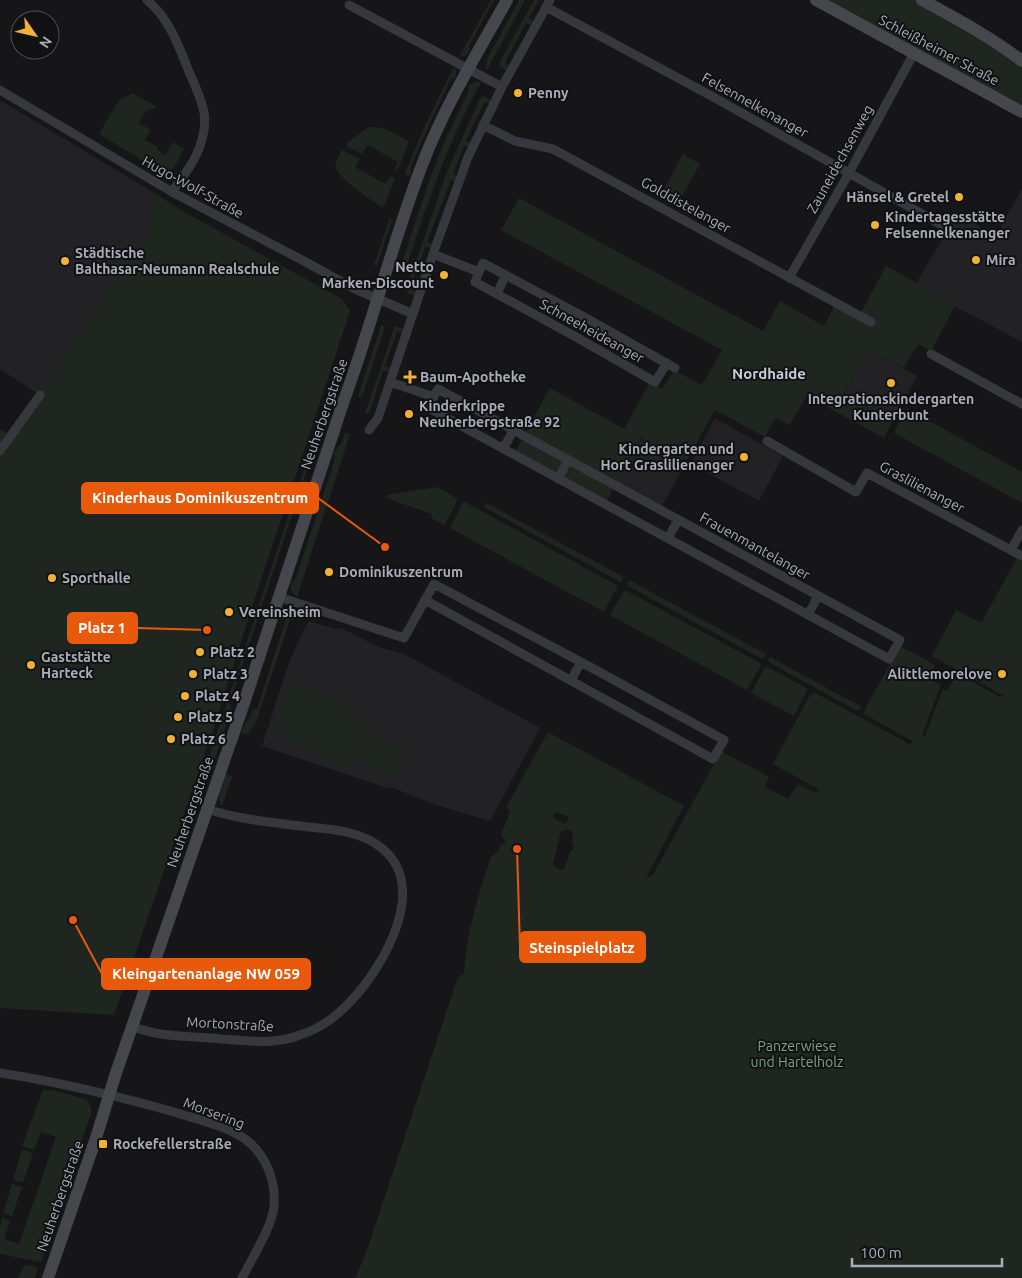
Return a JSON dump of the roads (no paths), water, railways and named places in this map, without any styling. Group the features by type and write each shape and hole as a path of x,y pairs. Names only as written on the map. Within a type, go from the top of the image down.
{"main road":[{"name":"Neuherbergstraße","path":"48,1278 279,597 340,411 359,360 422,164 468,68 507,0"},
{"name":"Schleißheimer Straße","path":"816,0 1022,112"},
{"path":"922,0 1003,46 1022,61"}],"street":[{"path":"146,0 162,17 171,31 199,96 204,113 204,135 200,149 172,192"},
{"path":"369,430 378,418 468,157 502,87 548,4"},
{"name":"Felsennelkenanger","path":"548,4 949,229"},
{"path":"349,5 502,87"},
{"name":"Zauneidechsenweg","path":"789,278 914,53"},
{"name":"Hugo-Wolf-Straße","path":"0,90 172,192 355,289 378,299"},
{"name":"Golddistelanger","path":"483,125 515,141 554,149 870,322"},
{"name":"Schneeheideanger","path":"433,254 479,272"},
{"name":"Schneeheideanger","path":"483,263 671,366 656,382 475,282 479,272 483,263"},
{"path":"497,293 506,275"},
{"path":"378,299 413,314"},
{"path":"931,354 1022,404"},
{"name":"Frauenmantelanger","path":"390,382 434,397"},
{"name":"Frauenmantelanger","path":"438,389 900,640 890,659 427,407 434,397 438,389"},
{"path":"0,451 40,395"},
{"path":"503,449 514,431"},
{"name":"Graslilienanger","path":"767,441 856,492 867,473 1022,556"},
{"path":"558,479 568,460"},
{"name":"Frauenmantelanger","path":"668,538 678,520"},
{"path":"1011,550 1022,530"},
{"path":"279,597 404,638 425,600 434,584 724,740 713,759 425,600"},
{"name":"Frauenmantelanger","path":"808,614 818,596"},
{"path":"571,680 581,662"},
{"name":"Mortonstraße","path":"132,1027 162,1034 264,1042 286,1040 301,1035 333,1018 350,1002 380,964 392,940 400,914 402,896 401,876 388,853 377,844 362,836 342,831 243,819 207,808"},
{"path":"0,1073 42,1079 109,1095"},
{"name":"Morsering","path":"109,1095 200,1120 234,1133 246,1140 256,1150 272,1178 274,1208 268,1228 242,1278"}],"place":[{"name":"Penny","path":"518,93"},
{"name":"Hänsel & Gretel","path":"959,197"},
{"name":"Kindertagesstätte Felsennelkenanger","path":"875,225"},
{"name":"Mira","path":"976,260"},
{"name":"Städtische Balthasar-Neumann Realschule","path":"65,261"},
{"name":"Netto Marken-Discount","path":"444,275"},
{"name":"Baum-Apotheke","path":"410,377"},
{"name":"Integrationskindergarten Kunterbunt","path":"891,383"},
{"name":"Kinderkrippe Neuherbergstraße 92","path":"409,414"},
{"name":"Kindergarten und Hort Graslilienanger","path":"744,457"},
{"name":"Kinderhaus Dominikuszentrum","path":"385,547"},
{"name":"Dominikuszentrum","path":"329,572"},
{"name":"Sporthalle","path":"52,578"},
{"name":"Vereinsheim","path":"229,612"},
{"name":"Platz 1","path":"207,630"},
{"name":"Platz 2","path":"200,652"},
{"name":"Gaststätte Harteck","path":"31,665"},
{"name":"Platz 3","path":"193,674"},
{"name":"Alittlemorelove","path":"1002,674"},
{"name":"Platz 4","path":"185,696"},
{"name":"Platz 5","path":"178,717"},
{"name":"Platz 6","path":"171,739"},
{"name":"Steinspielplatz","path":"517,849"},
{"name":"Kleingartenanlage NW 059","path":"73,920"},
{"name":"Rockefellerstraße","path":"103,1144"}],"district":[{"name":"Nordhaide","path":"769,373"}],"park label":[{"name":"Panzerwiese und Hartelholz","path":"797,1054"}]}
